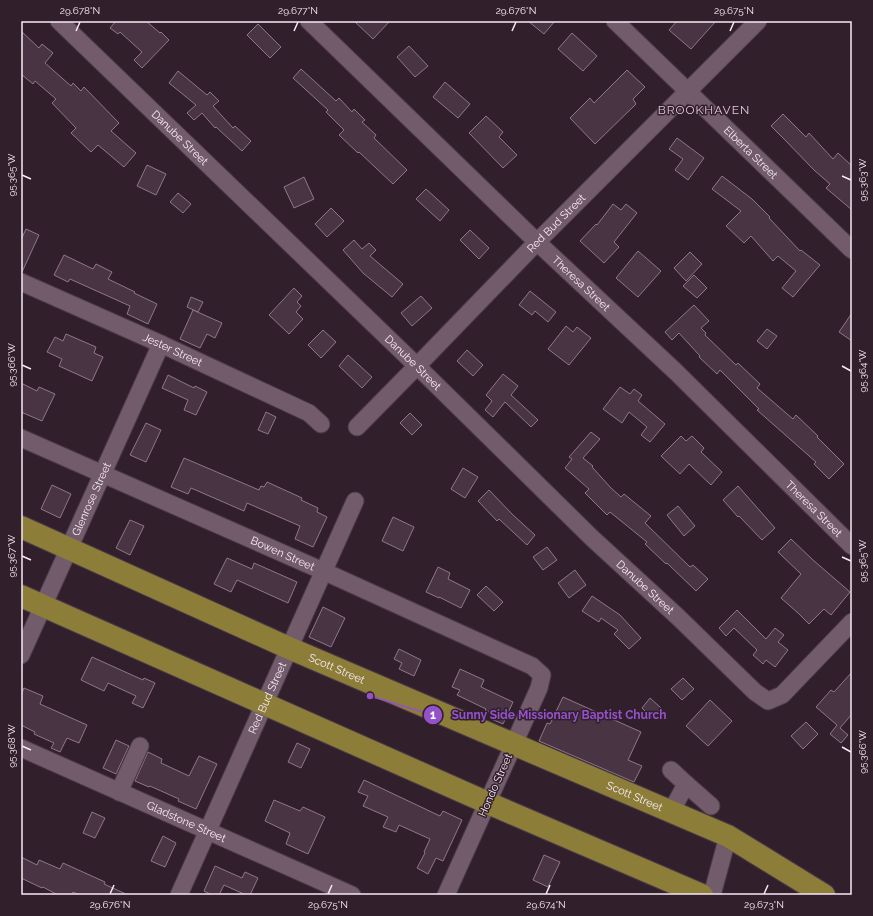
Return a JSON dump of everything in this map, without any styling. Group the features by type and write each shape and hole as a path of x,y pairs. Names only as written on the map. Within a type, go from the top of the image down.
{"main road":[{"name":"Scott Street","path":"21,528 289,648 728,836 824,895"},
{"path":"21,596 702,895"}],"street":[{"name":"Danube Street","path":"59,21 417,366 592,538 755,692 768,701 782,695 852,622"},
{"name":"Theresa Street","path":"309,21 537,242 676,372 852,546"},
{"name":"Elberta Street","path":"614,21 852,250"},
{"name":"Red Bud Street","path":"357,427 537,242 758,21"},
{"name":"Jester Street","path":"21,282 161,344 309,413 321,424"},
{"name":"Glenrose Street","path":"21,655 161,344"},
{"name":"Bowen Street","path":"21,438 323,571 532,666 542,675"},
{"name":"Red Bud Street","path":"179,895 355,501"},
{"name":"Hondo Street","path":"446,895 539,688 542,675"},
{"path":"119,792 140,746"},
{"name":"Gladstone Street","path":"21,748 352,895"},
{"path":"671,770 711,806"},
{"path":"671,812 686,784"},
{"path":"712,895 728,836"}],"building":[{"path":"116,21 146,21 169,40 142,68 134,60 142,52 120,32 118,34 110,28"},
{"path":"354,21 390,21 373,39"},
{"path":"528,21 555,21 544,34"},
{"path":"677,21 716,21 691,49 669,30"},
{"path":"258,24 281,47 270,58 247,35"},
{"path":"21,31 39,48 42,44 53,53 45,63 71,86 73,83 81,91 84,87 119,123 111,131 136,153 124,167 98,145 91,152 71,133 76,128 52,103 56,99 35,81 33,84 21,74"},
{"path":"572,33 597,56 583,71 558,49"},
{"path":"409,46 428,66 415,77 397,57"},
{"path":"301,69 336,101 339,98 352,112 354,109 365,120 362,122 376,135 374,138 407,170 393,184 339,135 344,130 326,112 328,110 293,78"},
{"path":"627,70 645,87 633,99 636,104 595,144 570,118 590,98 594,103"},
{"path":"178,71 207,95 210,92 219,101 213,106 233,128 235,126 251,141 242,151 216,127 215,128 202,113 194,120 187,113 196,105 169,83"},
{"path":"445,82 470,104 458,118 433,97"},
{"path":"783,114 806,137 809,133 833,159 838,153 852,166 852,210 826,188 830,184 814,170 771,126"},
{"path":"486,116 503,132 499,137 517,155 503,168 469,133"},
{"path":"677,138 704,158 688,180 675,170 683,159 669,149"},
{"path":"147,165 166,174 156,195 137,186"},
{"path":"722,176 752,199 800,251 801,250 820,265 793,297 782,288 796,271 778,256 773,261 751,236 744,243 726,226 741,211 712,189"},
{"path":"304,177 314,199 294,208 284,187"},
{"path":"426,189 449,210 440,221 416,199"},
{"path":"178,193 191,204 183,213 170,202"},
{"path":"613,204 621,210 626,204 637,213 614,242 619,247 604,263 580,241 596,224 597,225"},
{"path":"331,208 344,221 327,237 315,224"},
{"path":"26,229 39,235 21,272 21,240"},
{"path":"470,230 489,248 479,259 460,240"},
{"path":"354,240 362,249 369,243 376,250 370,256 403,284 392,297 363,273 343,250"},
{"path":"638,251 661,271 638,297 616,278"},
{"path":"690,252 702,264 686,281 674,268"},
{"path":"64,255 93,269 96,264 112,272 108,279 157,304 148,324 127,314 130,306 70,279 68,282 54,275"},
{"path":"694,275 707,288 697,298 683,286"},
{"path":"294,288 302,296 297,302 301,306 296,312 303,319 289,334 269,315"},
{"path":"530,291 556,312 548,322 535,311 532,315 519,305"},
{"path":"421,296 432,308 412,326 401,313"},
{"path":"191,297 203,302 198,312 187,307"},
{"path":"694,305 709,321 701,328 706,333 705,335 736,365 738,363 760,384 757,388 793,419 796,415 844,464 829,479 814,464 816,462 757,410 759,409 720,370 717,374 699,357 700,356 679,333 672,340 665,332"},
{"path":"193,310 222,323 215,338 207,334 200,348 180,339"},
{"path":"852,313 852,341 839,332"},
{"path":"566,326 573,332 577,327 591,338 569,365 548,349"},
{"path":"767,329 777,336 767,349 757,341"},
{"path":"323,330 336,342 321,358 308,345"},
{"path":"66,334 96,347 94,353 103,357 92,381 59,366 62,359 47,352 55,337 63,341"},
{"path":"467,350 483,365 473,376 457,361"},
{"path":"348,355 372,377 362,388 339,366"},
{"path":"503,374 518,386 511,395 538,420 531,427 505,402 493,417 485,410 492,401 486,395"},
{"path":"168,375 194,388 195,386 207,392 196,415 184,410 188,400 162,388"},
{"path":"21,383 37,391 39,387 55,394 42,421 21,412"},
{"path":"620,387 630,394 634,389 642,395 638,401 665,424 650,442 641,435 647,427 629,412 622,423 603,409"},
{"path":"266,412 276,417 268,434 258,430"},
{"path":"410,413 422,425 412,435 400,423"},
{"path":"146,423 161,430 146,462 130,455"},
{"path":"591,432 600,439 583,458 593,466 592,467 621,497 624,494 651,516 645,523 690,567 693,565 708,579 696,591 645,544 647,542 610,512 607,515 585,493 589,489 565,468 572,459 569,457"},
{"path":"681,436 686,441 692,436 704,448 701,452 722,472 711,485 689,464 680,474 661,456"},
{"path":"184,458 259,490 261,486 264,487 267,482 302,498 301,500 318,508 317,512 327,517 313,547 295,539 300,526 247,503 244,511 191,488 188,494 171,487"},
{"path":"463,468 478,477 465,498 451,489"},
{"path":"52,485 71,494 60,518 41,509"},
{"path":"738,486 775,528 762,540 723,500"},
{"path":"489,490 535,535 527,545 499,519 497,521 478,501"},
{"path":"678,506 695,526 684,536 667,515"},
{"path":"393,517 414,527 403,551 382,541"},
{"path":"130,520 144,526 130,555 116,548"},
{"path":"791,539 850,592 831,615 824,609 809,624 781,598 801,574 778,552"},
{"path":"547,547 557,560 543,570 533,557"},
{"path":"227,558 252,569 254,563 297,582 288,603 237,580 231,592 214,584"},
{"path":"438,567 450,573 448,579 470,590 461,608 426,592"},
{"path":"575,570 586,585 569,598 558,583"},
{"path":"486,586 503,602 494,611 477,595"},
{"path":"592,596 620,615 641,638 629,649 614,634 618,630 601,618 599,622 582,611"},
{"path":"323,607 345,618 331,647 309,637"},
{"path":"737,610 766,639 775,628 784,635 778,642 788,650 775,667 766,660 763,664 753,655 757,650 734,628 726,636 719,628"},
{"path":"399,649 421,660 414,676 399,669 402,663 394,659"},
{"path":"92,657 143,680 144,678 155,683 143,708 132,703 136,696 108,683 104,691 81,680"},
{"path":"460,669 484,680 481,687 513,702 503,724 491,719 493,714 485,710 486,709 457,695 460,690 452,687"},
{"path":"852,672 852,714 840,728 848,735 841,743 830,734 837,725 816,707 831,690 834,692"},
{"path":"683,678 694,689 682,700 671,689"},
{"path":"24,688 43,696 40,704 87,725 79,743 67,738 60,752 51,748 54,743 34,734 35,732 21,725 21,695"},
{"path":"563,697 641,732 628,760 642,766 634,782 539,741 547,723 550,724"},
{"path":"650,698 661,708 652,718 642,708"},
{"path":"710,700 732,721 708,746 686,726"},
{"path":"806,722 818,734 803,749 791,736"},
{"path":"116,740 129,746 116,774 103,768"},
{"path":"297,743 310,749 301,768 288,762"},
{"path":"148,752 162,759 161,763 189,776 199,756 217,764 196,809 178,801 179,799 135,781"},
{"path":"364,780 440,816 443,811 462,820 443,861 436,858 428,874 417,868 430,839 399,825 396,832 383,827 388,817 363,806 368,796 358,792"},
{"path":"274,800 300,811 303,807 325,817 308,854 286,844 290,833 265,821"},
{"path":"92,812 105,818 95,838 83,833"},
{"path":"163,836 176,843 165,867 151,861"},
{"path":"544,855 560,862 548,887 533,880"},
{"path":"21,857 37,865 39,860 60,869 63,863 105,882 104,884 128,895 80,895 73,892 71,895 58,895 21,878"},
{"path":"215,866 242,878 245,872 258,878 250,895 246,895 224,885 219,895 212,895 204,891"}],"place":[{"name":"Sunny Side Missionary Baptist Church","path":"370,696"}],"district":[{"name":"BROOKHAVEN","path":"704,110"}]}
